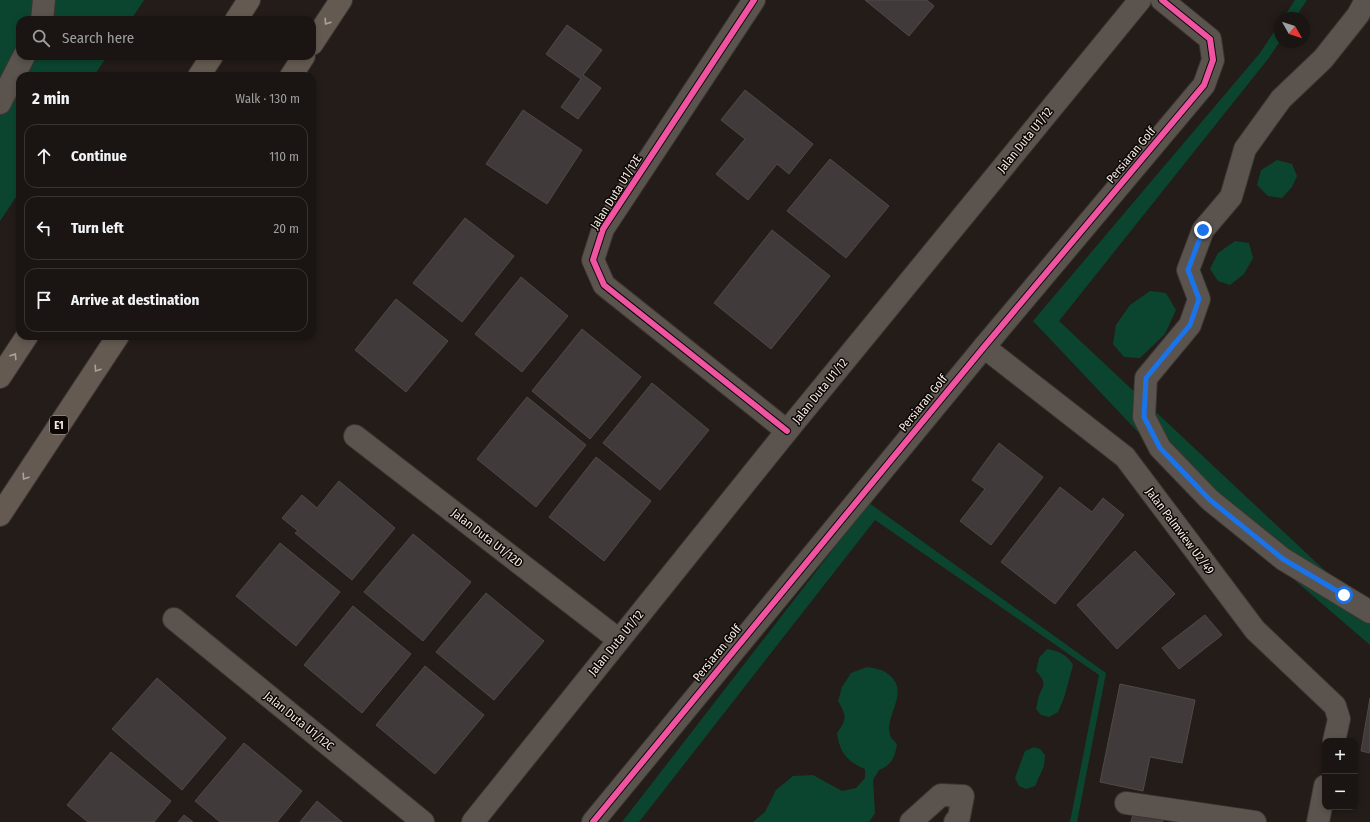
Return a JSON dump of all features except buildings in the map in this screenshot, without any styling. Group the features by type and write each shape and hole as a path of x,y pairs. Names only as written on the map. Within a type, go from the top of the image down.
{"highway":[{"path":"239,16 249,0"},
{"path":"316,38 341,0"},
{"path":"202,72 209,60"},
{"path":"294,72 301,60"},
{"path":"0,377 24,340"},
{"name":"E1","path":"0,515 115,340"}],"street":[{"path":"42,16 44,0"},
{"name":"Jalan Duta U1/12E","path":"754,0 603,229 593,260 604,285 787,431"},
{"name":"Jalan Duta U1/12","path":"472,822 787,431 1140,0"},
{"name":"Persiaran Golf","path":"593,822 984,347 1204,85 1213,60 1210,39 1162,0"},
{"path":"1366,0 1358,15 1323,59 1281,99 1245,149 1231,197 1203,230 1188,270 1199,299 1190,325 1146,378 1144,417 1160,448 1210,500 1283,559 1370,612"},
{"path":"0,103 22,60"},
{"name":"Jalan Palmview U2/49","path":"984,347 1125,457 1255,630 1335,706 1339,719 1335,738"},
{"name":"Jalan Duta U1/12D","path":"355,436 619,640"},
{"name":"Jalan Duta U1/12C","path":"174,619 423,822"},
{"path":"911,822 940,795 963,796 959,817 955,822"},
{"path":"1318,822 1322,801"},
{"path":"1126,803 1255,822"}],"green space":[{"path":"0,0 144,0 134,16 16,16 16,60 104,60 97,72 16,72 16,197 0,221"},
{"path":"1295,0 1307,0 1299,12 1287,12"},
{"path":"1274,32 1274,48 1275,48 1268,59 1059,321 1370,613 1370,645 1207,505 1033,321 1260,53"},
{"path":"1277,160 1292,164 1297,176 1292,187 1282,198 1268,196 1257,185 1261,170"},
{"path":"1235,241 1249,243 1253,258 1244,274 1230,285 1218,281 1210,269 1218,253"},
{"path":"1150,291 1166,293 1176,310 1165,334 1140,358 1124,357 1113,344 1116,325 1130,305"},
{"path":"869,503 1106,673 1077,822 1070,822 1099,675 875,520 639,822 622,822"},
{"path":"1047,649 1062,654 1071,661 1073,665 1064,698 1058,712 1049,717 1041,715 1036,709 1043,688 1043,683 1036,671 1039,658"},
{"path":"867,667 885,672 893,679 897,687 896,704 889,729 891,737 897,744 896,749 894,757 890,763 879,770 873,780 875,813 869,822 753,822 765,812 776,790 793,776 813,775 842,791 856,788 865,778 865,769 853,763 845,755 840,745 837,733 843,724 845,717 838,701 842,687 851,673"},
{"path":"1034,747 1040,749 1045,755 1044,766 1035,786 1026,789 1019,786 1015,778 1025,751"}],"cycle path":[{"path":"754,0 603,229 593,260 604,285 787,431"},
{"path":"593,822 984,347 1204,85 1213,60 1210,39 1162,0"}],"route":[{"path":"1203,230 1188,270 1199,299 1190,325 1146,378 1144,417 1160,448 1210,500 1283,559 1344,595"}]}
